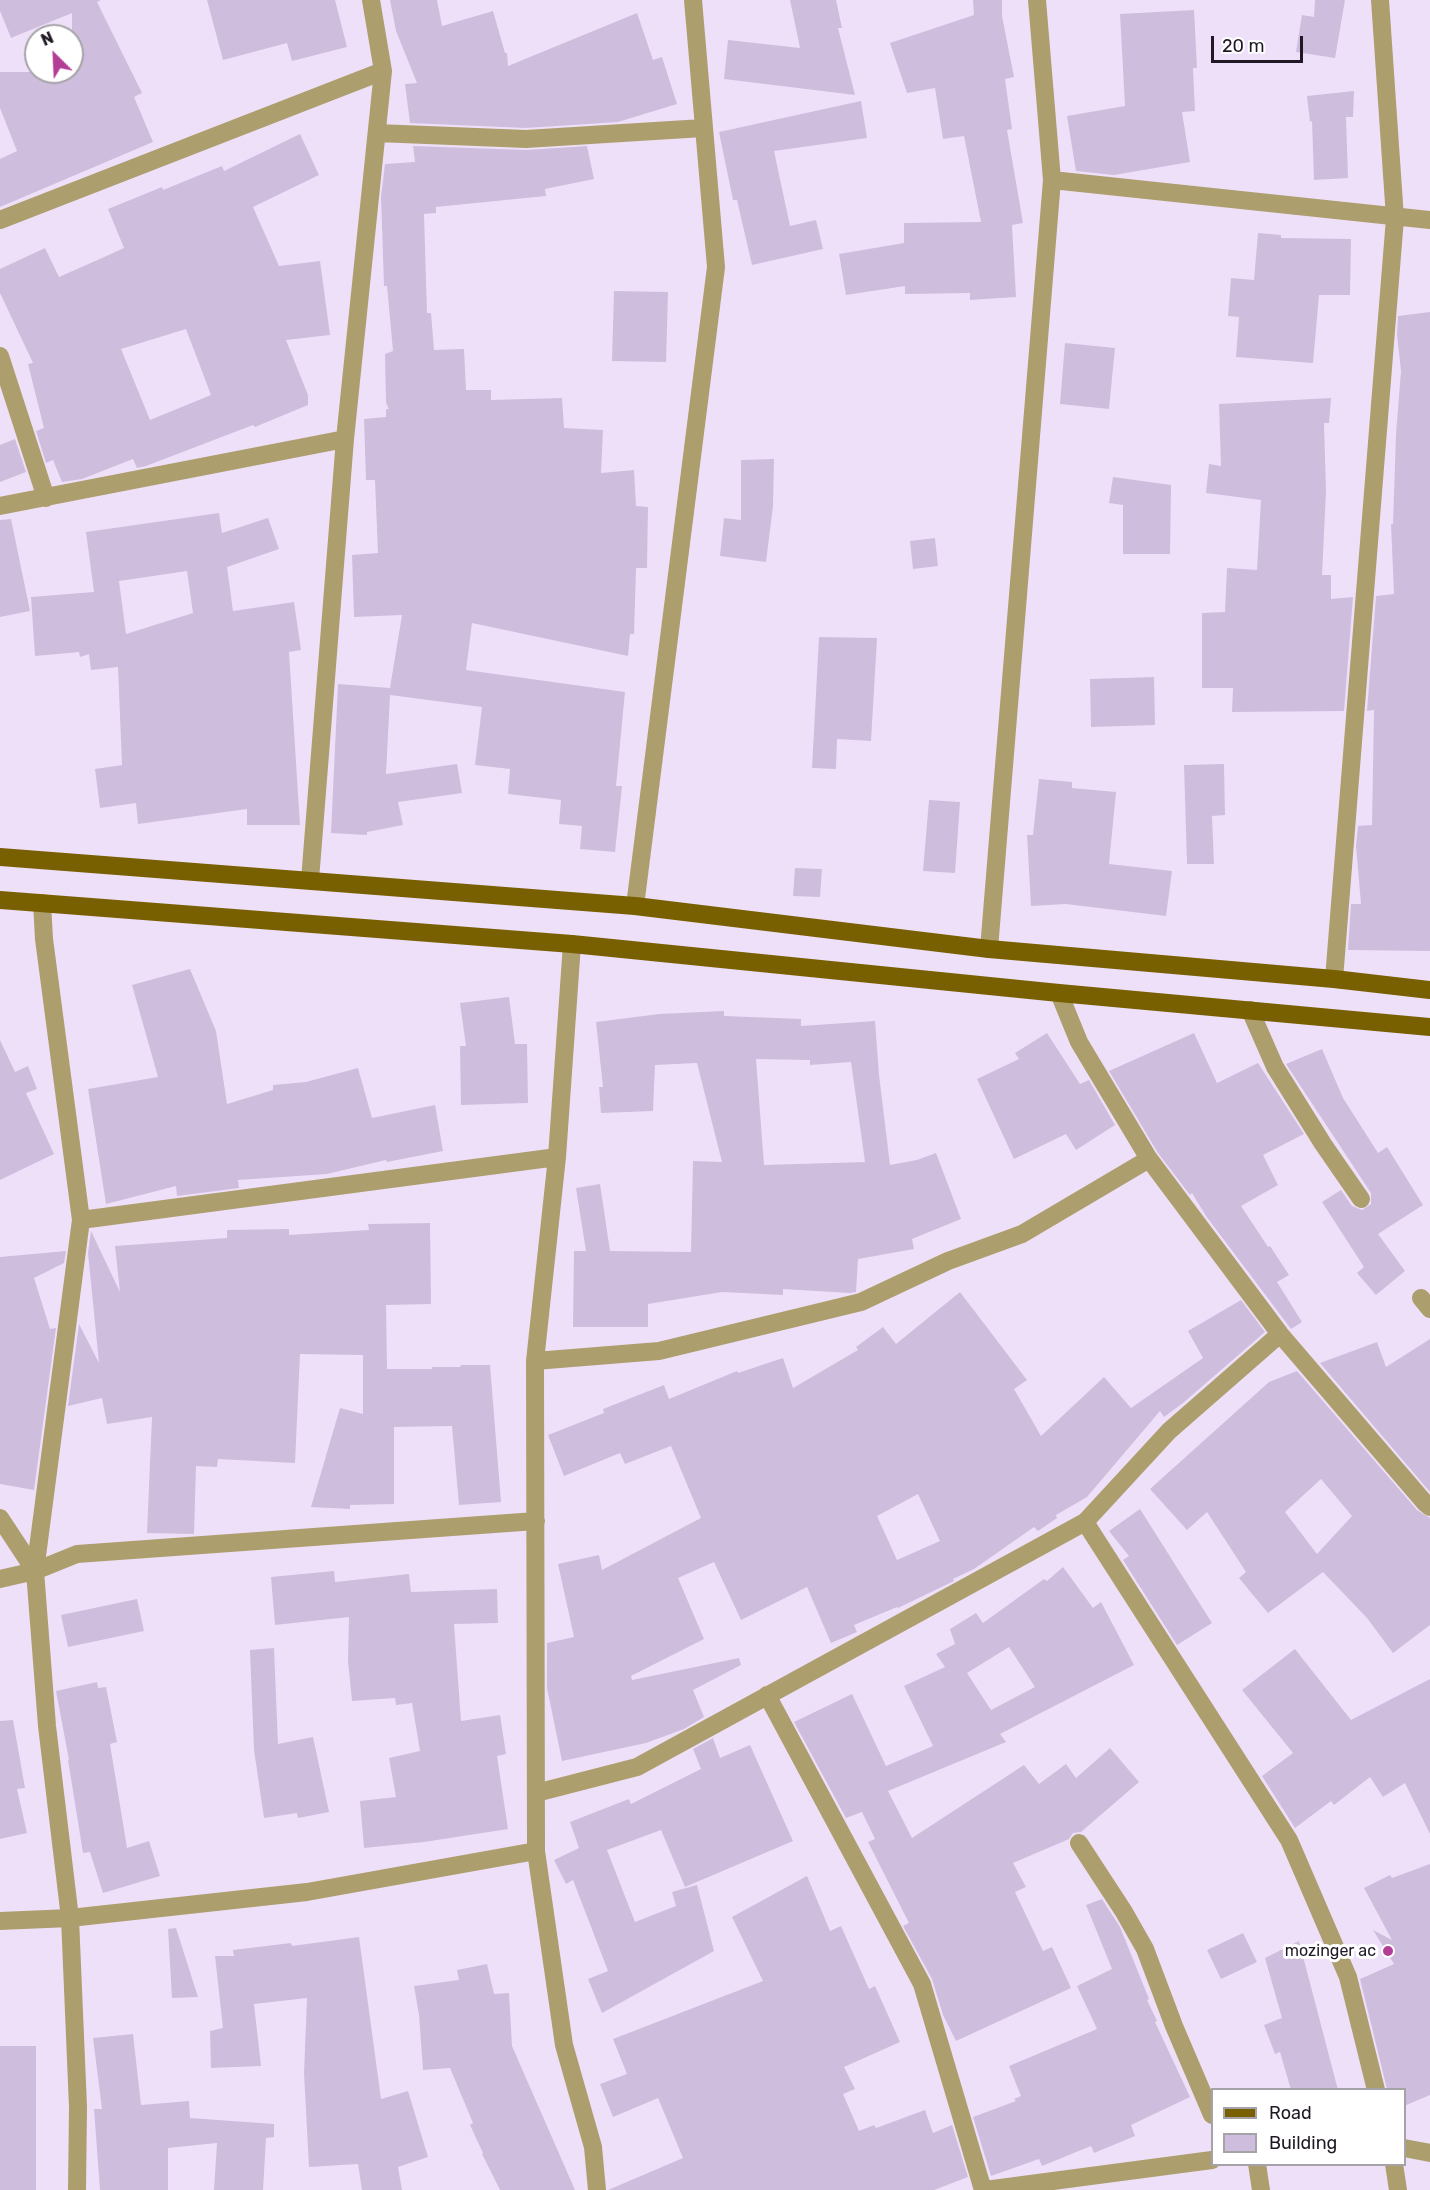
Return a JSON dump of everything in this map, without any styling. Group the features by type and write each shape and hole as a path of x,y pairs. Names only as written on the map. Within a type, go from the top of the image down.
{"main road":[{"path":"0,857 636,906 989,949 1334,979 1430,990"},
{"path":"0,900 572,944 1059,993 1430,1027"}],"street":[{"path":"310,880 345,439 383,71 371,0"},
{"path":"636,906 716,267 693,0"},
{"path":"989,949 1052,180 1037,0"},
{"path":"1334,979 1395,218 1380,0"},
{"path":"0,220 383,71"},
{"path":"377,133 526,139 703,128"},
{"path":"1052,180 1430,220"},
{"path":"0,356 46,498"},
{"path":"0,506 345,439"},
{"path":"42,903 44,939 81,1220 35,1571 47,1726 70,1918 78,2107 77,2190"},
{"path":"572,944 557,1156 535,1361 536,1851 564,2045 593,2147 597,2190"},
{"path":"1059,993 1079,1042 1149,1159 1280,1334 1430,1507"},
{"path":"1250,1010 1275,1067 1360,1199"},
{"path":"81,1220 557,1156"},
{"path":"535,1361 658,1351 861,1302 948,1261 1022,1234 1149,1159"},
{"path":"536,1793 637,1767 1085,1522 1169,1431 1280,1334"},
{"path":"0,1518 35,1571"},
{"path":"0,1579 35,1571 77,1554 536,1521"},
{"path":"1085,1522 1289,1840 1348,1977 1376,2088"},
{"path":"767,1695 922,1984 984,2190 1211,2160"},
{"path":"1079,1843 1124,1912 1145,1950 1173,2026 1211,2113"},
{"path":"0,1922 70,1918 307,1892 536,1851"},
{"path":"1406,2148 1430,2153"},
{"path":"1257,2166 1261,2190"},
{"path":"1394,2166 1398,2190"}],"building":[{"path":"0,0 101,0 97,2 142,93 134,97 153,142 0,207 0,159 17,151 0,108 0,72 24,72 24,84 84,84 84,24 72,24 72,13 45,24 24,24 24,33 11,38 0,11"},
{"path":"207,0 335,0 347,47 292,61 287,43 223,60"},
{"path":"390,0 437,0 442,26 493,11 505,53 507,53 508,66 637,13 653,60 662,57 677,104 618,122 526,128 410,123 405,84 417,83 396,31"},
{"path":"790,0 836,0 842,28 838,28 855,95 724,79 728,40 800,48"},
{"path":"973,0 1002,0 1002,16 1014,77 1005,79 1012,129 1007,130 1023,223 1012,225 1016,297 970,300 970,293 905,294 905,286 846,295 839,254 904,243 904,223 981,222 964,136 943,139 935,88 907,93 890,43 974,15"},
{"path":"1315,0 1345,0 1335,58 1296,52 1302,15 1314,17"},
{"path":"1194,10 1197,68 1193,68 1195,111 1182,112 1190,162 1114,175 1076,171 1067,116 1125,106 1120,14"},
{"path":"1354,91 1353,117 1346,117 1348,178 1314,180 1312,121 1310,122 1307,96"},
{"path":"861,101 867,138 774,151 790,226 816,220 823,249 752,265 737,200 733,200 719,132"},
{"path":"300,134 319,175 253,207 279,266 320,261 330,335 286,340 308,395 308,405 255,427 253,425 146,466 137,468 133,459 82,479 62,482 53,460 46,463 36,431 44,428 28,364 33,363 0,293 0,269 45,248 59,277 124,248 108,209 222,166 224,171","holes":["186,329 211,395 150,420 121,349"]},
{"path":"413,146 526,150 587,146 594,179 545,189 546,196 436,207 436,213 424,214 427,313 431,313 434,350 464,349 466,390 491,390 491,400 562,398 564,428 603,430 601,473 634,470 636,506 648,507 647,568 636,568 634,634 630,634 628,656 472,623 466,670 625,692 616,786 622,786 615,852 580,849 582,826 559,824 561,800 508,794 510,769 475,765 482,707 390,695 386,774 457,764 462,793 398,802 403,825 367,832 367,835 331,833 338,684 390,688 402,615 354,617 352,555 378,553 375,480 366,480 364,419 386,417 386,409 389,409 386,403 385,354 393,351 387,286 384,286 381,197 385,164 415,162"},
{"path":"1258,233 1281,235 1281,238 1351,239 1350,295 1319,295 1313,363 1236,357 1239,317 1228,316 1231,278 1254,280"},
{"path":"614,291 668,292 666,362 612,361"},
{"path":"1430,312 1430,951 1348,950 1351,904 1361,904 1356,846 1358,826 1372,825 1374,710 1367,711 1376,596 1394,594 1391,524 1393,524 1401,371 1397,334 1398,316"},
{"path":"1065,343 1115,348 1109,409 1060,404"},
{"path":"1331,398 1329,423 1324,423 1326,491 1322,575 1331,575 1331,599 1353,597 1344,711 1232,712 1233,688 1202,688 1202,613 1225,612 1227,568 1257,570 1261,500 1206,493 1209,464 1221,466 1219,404"},
{"path":"15,439 26,472 0,482 0,445"},
{"path":"774,459 773,506 766,562 720,556 724,518 741,520 741,460"},
{"path":"1113,477 1171,485 1170,554 1123,554 1123,505 1109,503"},
{"path":"219,513 222,533 268,518 279,549 227,567 233,611 294,602 301,650 289,652 300,825 247,825 247,809 138,824 136,803 100,808 95,769 122,765 118,667 91,670 89,654 80,657 79,652 35,656 31,597 94,592 86,532","holes":["187,571 193,613 126,634 119,581"]},
{"path":"11,519 30,611 0,617 0,520"},
{"path":"935,538 938,566 913,569 910,541"},
{"path":"819,637 877,638 871,741 837,739 836,769 812,768"},
{"path":"1154,677 1155,725 1091,727 1090,679"},
{"path":"1224,764 1225,815 1212,816 1214,864 1187,864 1184,765"},
{"path":"1039,779 1072,782 1072,788 1116,792 1109,864 1172,871 1166,916 1066,904 1031,906 1027,835 1033,835"},
{"path":"929,800 960,802 955,873 923,871"},
{"path":"795,868 822,869 820,897 793,896"},
{"path":"190,969 216,1031 227,1104 273,1090 273,1085 306,1082 358,1068 372,1118 435,1105 443,1151 387,1162 386,1160 327,1174 238,1180 239,1188 177,1196 176,1186 106,1204 88,1089 158,1077 132,985"},
{"path":"509,997 515,1044 527,1044 528,1103 461,1105 460,1046 466,1046 460,1003"},
{"path":"724,1011 724,1016 801,1019 801,1026 875,1021 890,1165 917,1160 936,1153 961,1219 912,1239 914,1249 858,1259 856,1292 783,1289 783,1295 722,1292 648,1304 648,1327 573,1327 574,1251 586,1251 576,1188 600,1184 610,1251 691,1252 693,1161 722,1162 697,1063 655,1065 653,1111 601,1113 599,1087 603,1087 596,1022 659,1014","holes":["756,1059 810,1060 810,1065 851,1062 865,1162 764,1165"]},
{"path":"1047,1033 1080,1084 1089,1080 1115,1125 1076,1150 1066,1134 1014,1159 977,1079 1019,1059 1015,1053"},
{"path":"1194,1033 1217,1083 1258,1063 1304,1134 1263,1155 1278,1185 1241,1206 1289,1275 1277,1282 1302,1322 1291,1329 1206,1216 1192,1193 1190,1195 1158,1153 1109,1071"},
{"path":"0,1040 15,1072 28,1066 37,1089 26,1093 54,1154 0,1180"},
{"path":"1322,1049 1343,1098 1378,1153 1387,1147 1423,1205 1378,1234 1405,1271 1376,1295 1357,1273 1364,1267 1322,1202 1341,1190 1352,1206 1362,1210 1371,1204 1371,1193 1286,1064"},
{"path":"430,1223 431,1304 386,1305 387,1369 490,1365 501,1502 459,1505 452,1426 394,1427 394,1504 350,1505 350,1509 311,1507 340,1408 363,1414 363,1355 300,1354 295,1463 218,1459 217,1467 196,1466 194,1534 147,1533 152,1417 107,1424 102,1398 68,1406 79,1324 99,1363 88,1253 91,1231 120,1292 115,1246 227,1238 227,1230 289,1229 289,1235 369,1230 368,1224"},
{"path":"66,1251 64,1263 34,1278 50,1329 56,1328 34,1490 0,1484 0,1257"},
{"path":"960,1292 1027,1380 1014,1389 1041,1436 1104,1377 1131,1408 1203,1358 1188,1331 1241,1300 1265,1332 1183,1403 1164,1417 1160,1411 1087,1497 1056,1515 1057,1518 1038,1531 1034,1527 974,1569 953,1579 954,1581 898,1608 854,1625 857,1632 831,1643 807,1587 741,1620 714,1562 678,1578 704,1639 631,1676 632,1680 739,1658 741,1665 693,1690 704,1717 684,1729 646,1743 562,1761 547,1688 547,1643 574,1637 558,1564 599,1555 602,1570 701,1518 671,1446 625,1464 620,1453 564,1476 548,1435 604,1413 603,1409 664,1385 669,1399 737,1371 738,1373 783,1358 793,1388 858,1350 856,1347 883,1327 896,1344","holes":["918,1494 940,1541 897,1560 877,1516"]},
{"path":"1430,1339 1430,1492 1320,1363 1377,1342 1386,1367"},
{"path":"1297,1371 1417,1510 1430,1518 1430,1625 1393,1653 1367,1618 1323,1572 1268,1613 1239,1578 1246,1572 1207,1512 1187,1530 1150,1489 1269,1382","holes":["1321,1479 1352,1516 1317,1554 1285,1512"]},
{"path":"1140,1509 1212,1623 1177,1645 1123,1560 1129,1556 1109,1531"},
{"path":"1063,1567 1093,1608 1101,1602 1134,1665 1000,1734 1006,1742 888,1791 912,1838 1024,1765 1039,1784 1066,1764 1076,1778 1110,1748 1139,1782 1081,1832 1073,1833 1069,1839 1013,1863 1026,1887 1015,1892 1043,1951 1052,1947 1071,1988 956,2041 943,2015 932,1979 903,1926 909,1923 868,1842 875,1839 862,1812 846,1818 794,1722 852,1694 886,1766 933,1746 904,1686 945,1667 936,1654 955,1644 950,1629 976,1613 983,1623 1044,1579 1047,1581","holes":["1009,1647 1035,1687 991,1710 967,1673"]},
{"path":"334,1571 335,1582 409,1574 411,1592 497,1589 498,1623 454,1624 461,1721 500,1715 506,1754 497,1756 508,1829 424,1842 364,1848 360,1801 396,1797 389,1758 420,1751 412,1703 396,1705 395,1698 352,1701 348,1661 349,1617 275,1625 271,1577"},
{"path":"137,1599 144,1631 68,1647 61,1615"},
{"path":"274,1648 278,1744 313,1737 329,1812 298,1818 297,1813 264,1818 254,1750 250,1650"},
{"path":"1295,1649 1351,1720 1430,1679 1430,1834 1405,1783 1383,1797 1370,1777 1334,1805 1331,1801 1295,1828 1262,1776 1293,1753 1242,1690"},
{"path":"97,1682 98,1688 106,1687 117,1742 110,1744 127,1848 149,1841 160,1876 103,1893 90,1852 83,1853 56,1691"},
{"path":"13,1720 25,1788 17,1789 27,1833 0,1839 0,1721"},
{"path":"713,1738 720,1758 750,1745 793,1841 685,1887 661,1830 607,1850 635,1922 676,1906 672,1892 697,1885 714,1951 602,2013 588,1979 608,1971 573,1880 566,1884 554,1860 579,1848 570,1822 629,1799 631,1804 701,1769 693,1749"},
{"path":"1430,1864 1430,2095 1406,2105 1406,2088 1387,2088 1360,1979 1394,1964 1373,1930 1392,1940 1364,1888 1390,1875 1392,1878"},
{"path":"807,1876 830,1931 841,1926 869,1989 875,1986 900,2042 844,2067 855,2089 843,2094 859,2131 874,2125 876,2128 925,2110 933,2133 952,2125 968,2177 934,2190 608,2190 683,2158 658,2098 613,2117 600,2084 627,2074 613,2039 763,1981 732,1917"},
{"path":"1102,1899 1120,1927 1149,1999 1147,2000 1157,2021 1155,2022 1190,2097 1131,2125 1135,2136 1094,2153 1091,2146 1042,2166 1039,2159 991,2176 973,2117 1016,2101 1014,2099 1021,2096 1009,2066 1097,2029 1077,1986 1112,1969 1086,1905"},
{"path":"176,1928 198,1997 172,1998 168,1929"},
{"path":"1243,1933 1257,1962 1221,1979 1207,1950"},
{"path":"359,1937 381,2099 408,2091 428,2157 398,2167 402,2190 362,2190 358,2164 309,2167 304,2073 307,1998 254,2004 261,2066 211,2068 210,2031 223,2028 215,1956 234,1956 233,1950 291,1943 292,1946"},
{"path":"1299,1941 1337,2088 1290,2088 1280,2052 1275,2054 1264,2025 1282,2018 1265,1958"},
{"path":"487,1964 494,1994 509,1993 512,2046 575,2190 500,2190 470,2125 473,2123 450,2068 423,2070 419,2015 414,1986 459,1980 457,1970"},
{"path":"133,2034 141,2105 189,2101 190,2118 274,2124 274,2137 266,2138 263,2190 214,2190 217,2143 168,2148 168,2190 100,2190 94,2109 102,2109 93,2038"},
{"path":"0,2046 36,2046 36,2190 0,2190"}],"place":[{"name":"mozinger ac","path":"1388,1951"}]}
